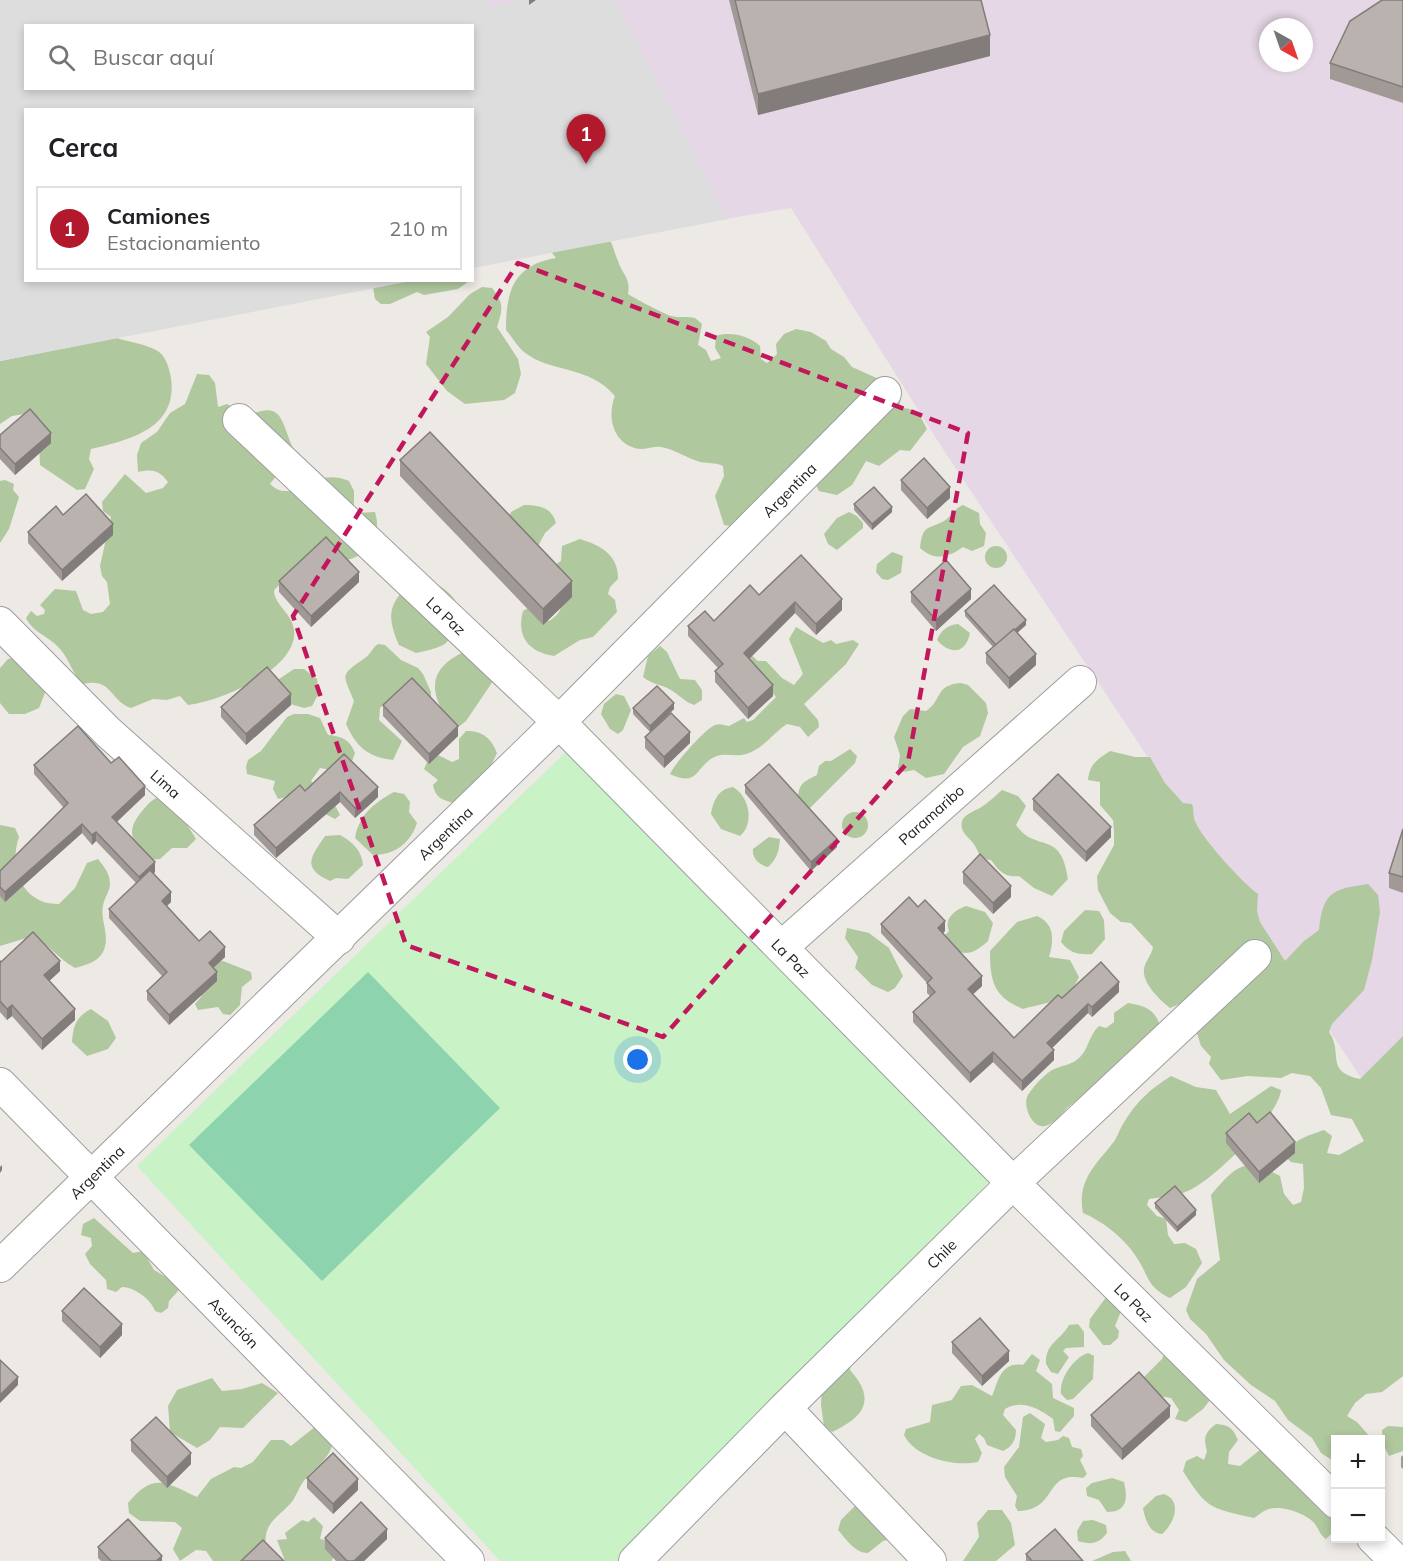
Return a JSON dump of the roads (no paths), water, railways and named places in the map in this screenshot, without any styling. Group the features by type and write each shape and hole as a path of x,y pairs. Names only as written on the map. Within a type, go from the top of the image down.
{"street":[{"name":"Argentina","path":"0,1266 559,722 885,393"},
{"name":"La Paz","path":"239,420 559,722 783,946 1013,1183 1331,1498"},
{"name":"Lima","path":"0,623 108,732 339,938"},
{"name":"Paramaribo","path":"783,946 1080,682"},
{"name":"Chile","path":"635,1561 785,1408 1013,1183 1255,956"},
{"name":"Asunción","path":"0,1084 468,1561"},
{"path":"785,1408 930,1561"},
{"path":"1377,1543 1396,1561"}],"place":[{"name":"Camiones","path":"586,164"}]}
